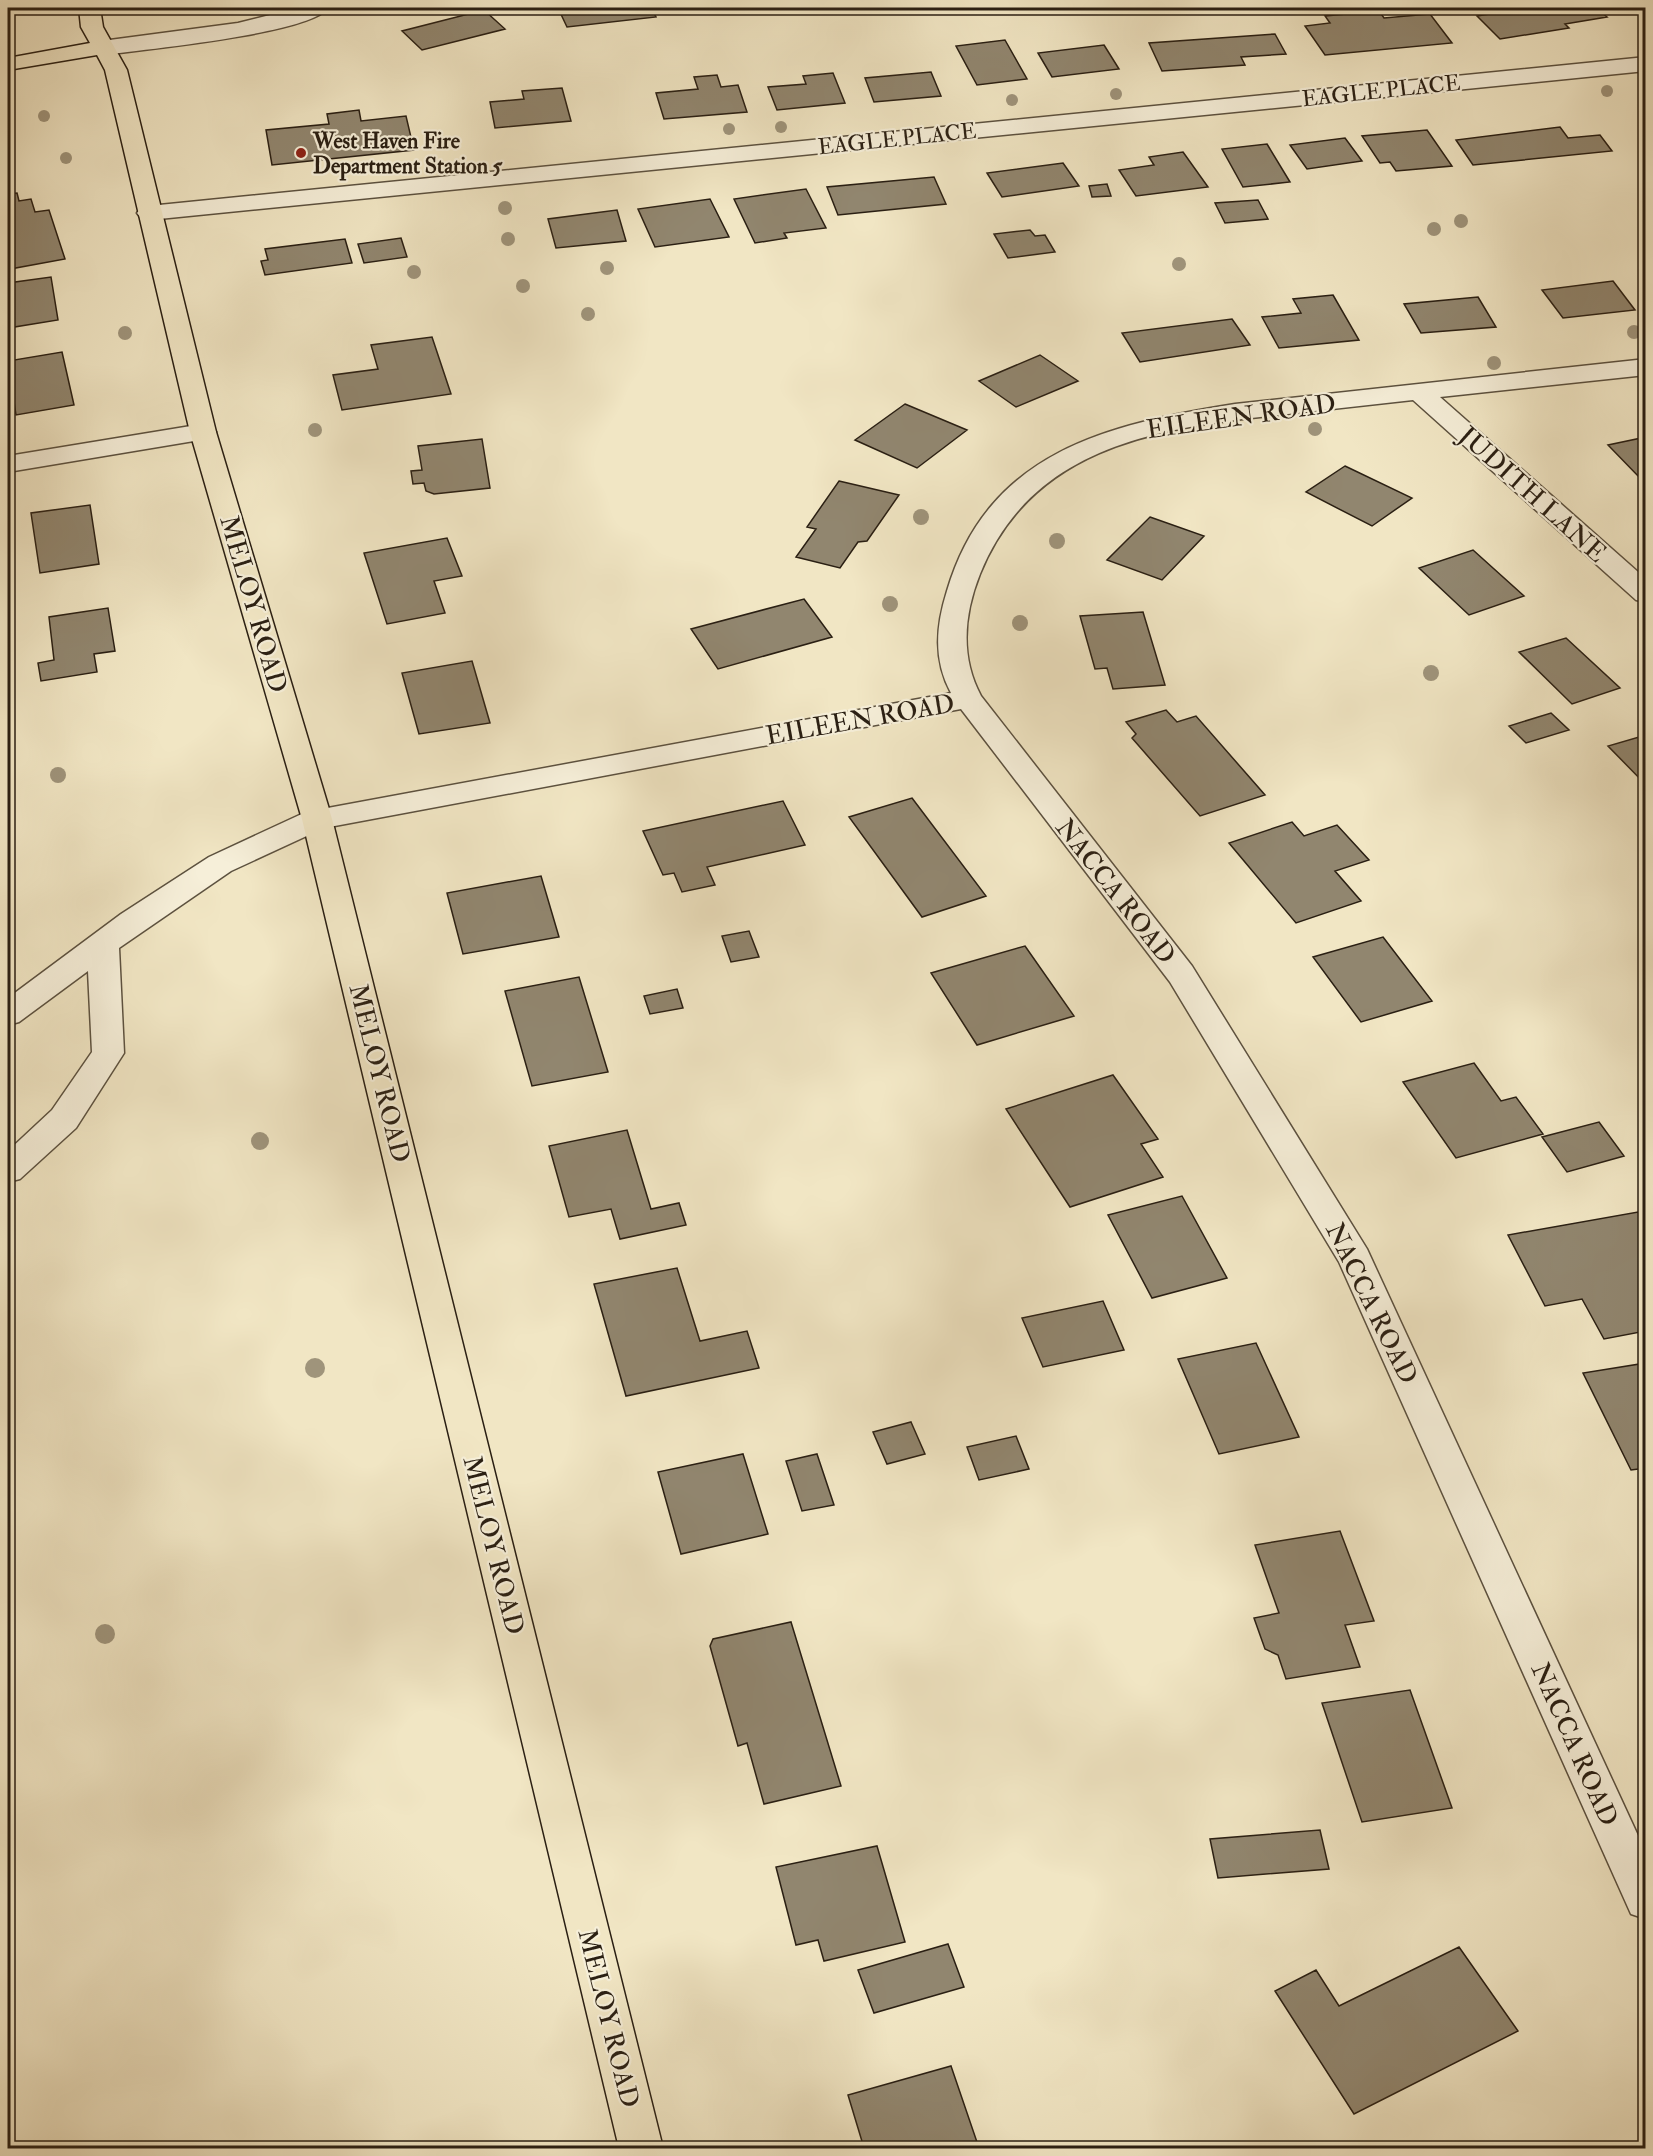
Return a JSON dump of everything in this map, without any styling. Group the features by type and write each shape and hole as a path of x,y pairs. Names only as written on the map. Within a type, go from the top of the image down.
{"main road":[{"name":"MELOY ROAD","path":"90,8 92,27 116,70 203,432 317,819 641,2148"},
{"path":"8,64 102,48"}],"street":[{"path":"102,48 237,31 279,21 317,8"},
{"name":"EAGLE PLACE","path":"149,213 1646,64"},
{"name":"EILEEN ROAD","path":"8,1014 103,944 220,864 317,819 968,699 956,675 952,653 956,605 965,577 982,543 1010,503 1054,466 1106,440 1183,420 1234,412 1646,367"},
{"name":"JUDITH LANE","path":"1420,393 1646,594"},
{"path":"8,464 203,432"},
{"name":"NACCA ROAD","path":"968,699 1181,974 1355,1258 1646,1900"},
{"path":"8,1170 64,1119 108,1053 103,944"}],"building":[{"path":"558,8 651,8 656,17 567,27"},
{"path":"1527,8 1596,8 1607,17 1565,24 1569,28 1500,39 1477,16"},
{"path":"1629,8 1646,8 1646,13 1635,14"},
{"path":"484,10 505,29 422,50 402,31"},
{"path":"1379,11 1384,18 1430,14 1452,43 1325,55 1305,26 1330,23 1325,16"},
{"path":"1275,34 1286,54 1241,57 1245,65 1162,71 1149,43"},
{"path":"1005,40 1027,79 977,85 956,46"},
{"path":"1104,45 1119,69 1052,77 1038,53"},
{"path":"931,72 941,96 874,102 865,78"},
{"path":"833,73 845,103 777,110 768,87 806,84 803,76"},
{"path":"717,75 721,87 738,85 747,112 664,119 656,93 698,89 694,77"},
{"path":"562,88 571,121 495,128 490,102 524,99 522,91"},
{"path":"359,110 361,121 406,116 414,150 272,165 266,130 329,124 327,114"},
{"path":"1560,127 1568,138 1600,135 1612,151 1473,165 1456,140"},
{"path":"1427,130 1452,166 1396,171 1390,162 1380,163 1362,136"},
{"path":"1345,138 1362,161 1307,169 1290,145"},
{"path":"1267,144 1290,182 1243,187 1222,149"},
{"path":"1183,152 1208,187 1136,196 1119,170 1154,165 1149,157"},
{"path":"1063,163 1079,186 1002,197 987,173"},
{"path":"934,177 946,204 838,215 827,187"},
{"path":"1107,184 1111,196 1092,197 1089,186"},
{"path":"806,189 826,228 784,233 787,238 755,243 734,199"},
{"path":"17,193 19,201 31,199 35,212 49,210 65,259 10,269 8,194"},
{"path":"710,199 729,237 655,247 638,209"},
{"path":"1258,200 1268,219 1225,223 1215,203"},
{"path":"617,210 626,241 556,248 548,219"},
{"path":"1030,230 1035,236 1045,235 1055,252 1008,258 994,234"},
{"path":"401,238 407,257 364,263 358,244"},
{"path":"345,239 352,263 265,275 261,261 268,260 265,249"},
{"path":"51,277 58,320 8,328 8,283"},
{"path":"1613,281 1635,310 1563,318 1542,290"},
{"path":"1333,295 1359,340 1279,348 1262,317 1301,313 1293,299"},
{"path":"1478,297 1496,327 1421,333 1404,304"},
{"path":"1232,319 1250,345 1140,362 1122,333"},
{"path":"432,337 451,394 342,410 333,375 378,369 371,345"},
{"path":"62,352 74,405 16,415 8,361"},
{"path":"1040,355 1078,381 1016,407 979,381"},
{"path":"905,404 967,430 917,468 855,440"},
{"path":"1646,437 1646,477 1640,478 1608,445"},
{"path":"482,439 490,488 434,494 426,491 424,483 413,484 411,471 422,470 418,446"},
{"path":"1345,466 1412,498 1372,526 1306,492"},
{"path":"839,481 899,495 867,541 858,542 840,568 796,557 816,529 807,527"},
{"path":"90,505 99,564 40,573 31,513"},
{"path":"1150,517 1204,536 1162,580 1107,560"},
{"path":"447,538 462,576 434,581 445,613 387,624 364,553"},
{"path":"1473,550 1524,596 1469,615 1419,568"},
{"path":"804,599 832,637 718,669 691,629"},
{"path":"108,608 115,651 94,654 97,672 41,681 38,663 54,660 49,617"},
{"path":"1143,612 1165,685 1113,689 1107,668 1095,669 1080,616"},
{"path":"1566,638 1620,688 1572,704 1519,652"},
{"path":"472,661 490,723 419,734 402,673"},
{"path":"1166,710 1177,722 1196,716 1265,795 1200,816 1132,738 1136,734 1126,722"},
{"path":"1551,713 1569,730 1526,743 1509,726"},
{"path":"1646,735 1646,785 1608,746"},
{"path":"912,798 986,896 922,917 849,817"},
{"path":"783,801 805,845 707,867 715,885 682,892 674,873 663,875 643,831"},
{"path":"1292,822 1304,836 1337,825 1369,860 1335,871 1361,901 1296,923 1229,843"},
{"path":"541,876 559,937 463,954 447,893"},
{"path":"749,931 759,957 731,962 722,936"},
{"path":"1383,937 1432,1001 1361,1022 1313,957"},
{"path":"1025,946 1074,1016 977,1045 931,973"},
{"path":"579,977 608,1072 532,1086 505,991"},
{"path":"677,989 683,1008 650,1014 644,996"},
{"path":"1474,1063 1501,1101 1516,1097 1543,1134 1456,1158 1403,1082"},
{"path":"1113,1075 1158,1139 1141,1144 1163,1177 1070,1207 1006,1109"},
{"path":"1599,1122 1624,1156 1567,1172 1542,1137"},
{"path":"627,1130 651,1209 679,1203 686,1225 620,1239 611,1209 569,1217 549,1146"},
{"path":"1182,1196 1227,1278 1152,1298 1108,1215"},
{"path":"1638,1212 1646,1225 1646,1331 1604,1339 1582,1299 1545,1306 1508,1235"},
{"path":"677,1268 700,1341 747,1331 759,1368 626,1396 594,1284"},
{"path":"1103,1301 1124,1350 1043,1367 1022,1318"},
{"path":"1256,1343 1299,1437 1219,1454 1178,1359"},
{"path":"1646,1363 1646,1468 1631,1470 1583,1373"},
{"path":"911,1422 925,1454 887,1464 873,1432"},
{"path":"1016,1436 1029,1469 979,1480 967,1447"},
{"path":"743,1454 768,1534 681,1554 658,1472"},
{"path":"817,1454 834,1505 802,1511 786,1461"},
{"path":"1340,1531 1374,1621 1345,1625 1360,1667 1286,1679 1278,1655 1265,1649 1254,1618 1279,1613 1255,1545"},
{"path":"791,1622 841,1786 764,1804 747,1743 738,1746 710,1646 713,1639"},
{"path":"1410,1690 1452,1808 1362,1822 1322,1703"},
{"path":"1320,1830 1329,1869 1218,1878 1210,1839"},
{"path":"877,1846 905,1942 824,1961 818,1940 796,1945 776,1867"},
{"path":"948,1944 964,1987 874,2013 858,1970"},
{"path":"1459,1947 1518,2031 1354,2114 1275,1991 1316,1970 1339,2006"},
{"path":"951,2066 979,2148 864,2148 848,2095"}],"place":[{"name":"West Haven Fire Department Station 5","path":"301,153"}]}
